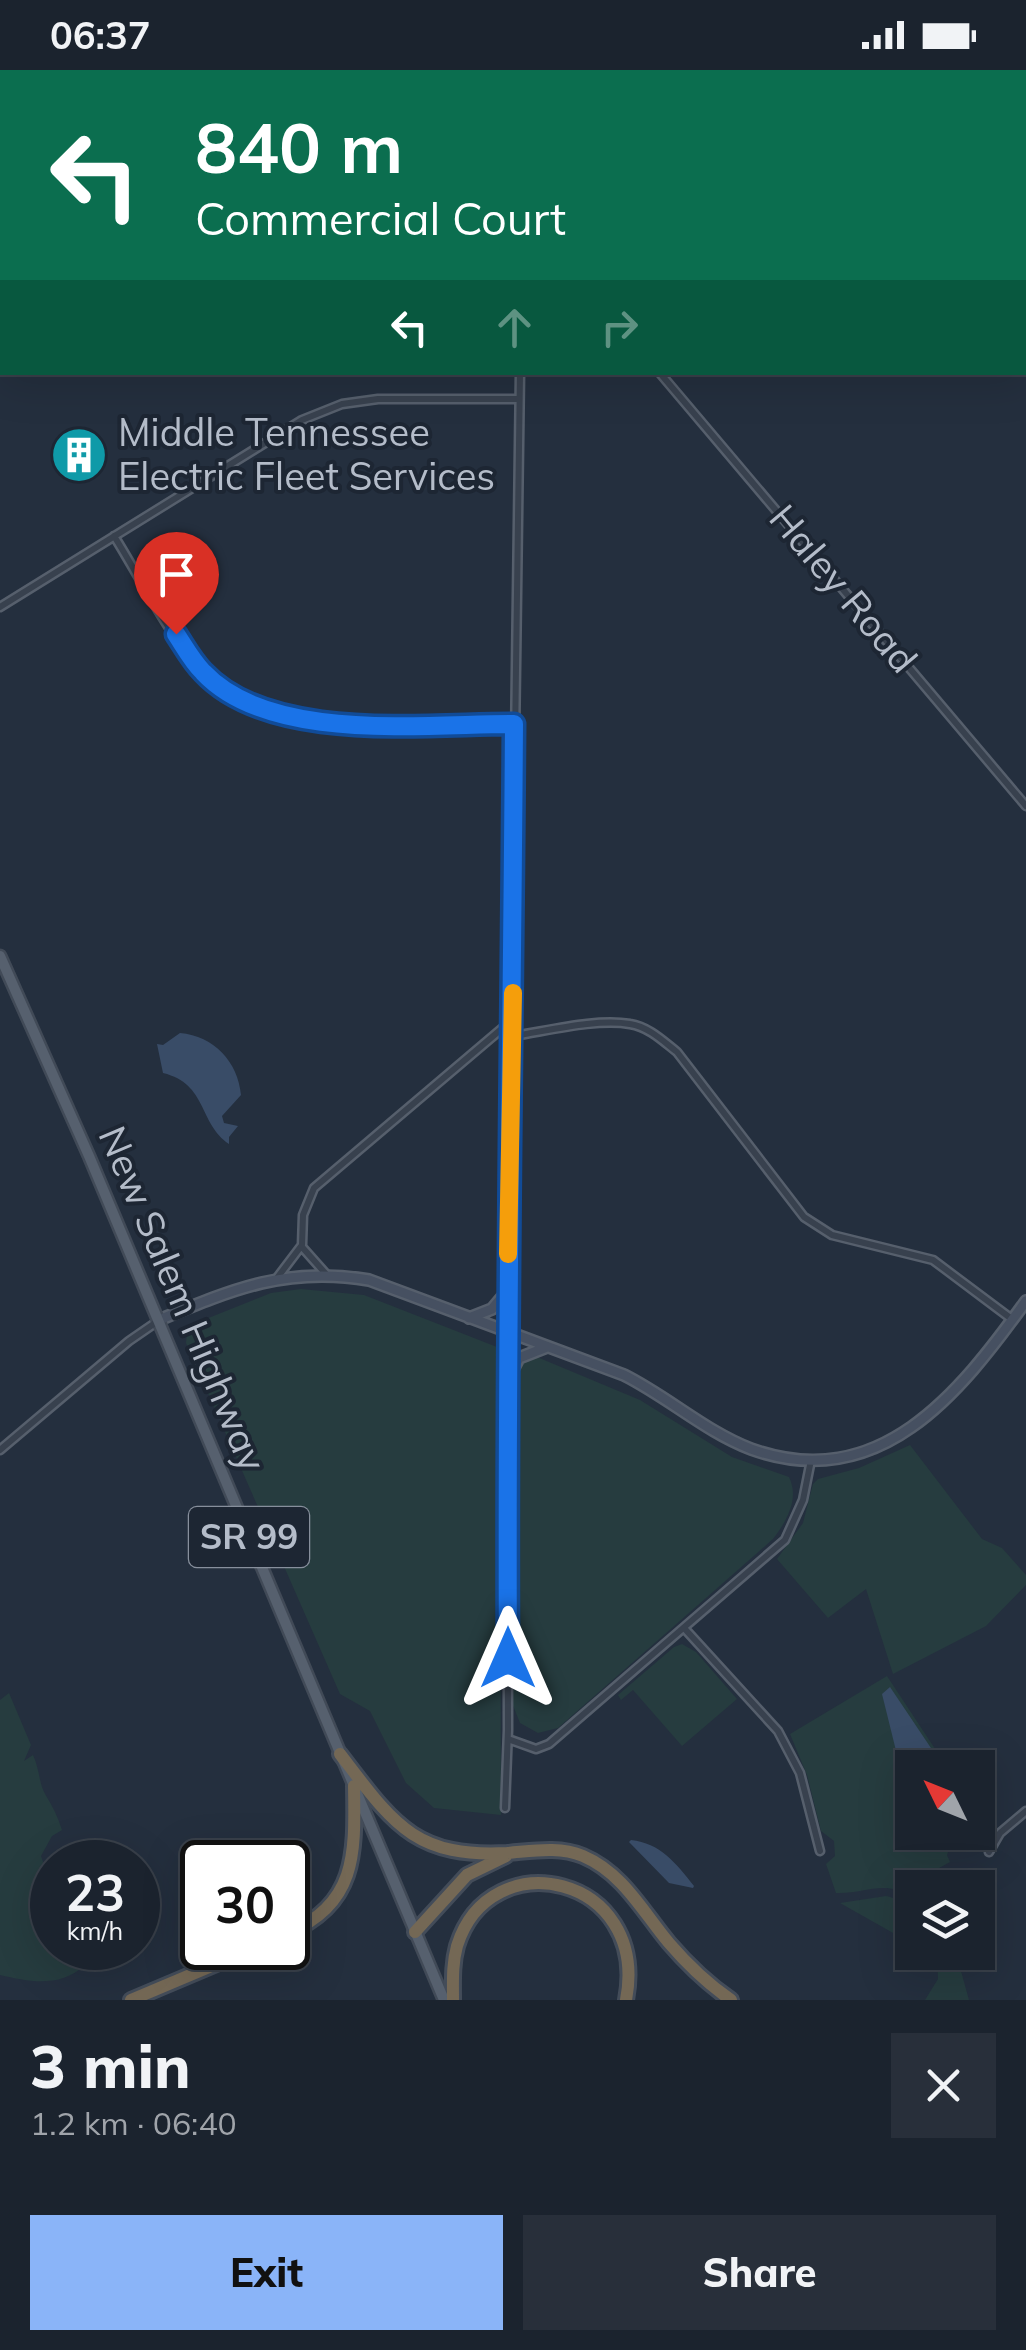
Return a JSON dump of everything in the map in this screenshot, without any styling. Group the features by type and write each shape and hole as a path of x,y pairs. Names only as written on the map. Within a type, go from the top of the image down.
{"highway":[{"path":"340,1754 400,1826 444,1850 471,1854 561,1850 584,1856 608,1871 627,1888 694,1970 731,2000"},
{"path":"310,1920 340,1889 352,1867 354,1786"},
{"path":"415,1932 467,1875 518,1852"},
{"path":"453,2000 456,1948 468,1922 500,1894 543,1884 559,1884 585,1894 616,1924 630,1964 626,2000"},
{"path":"131,2000 202,1970"}],"main road":[{"name":"New Salem Highway","path":"0,956 159,1320 444,2000"},
{"path":"159,1320 250,1283 326,1274 369,1280 650,1388 726,1437 752,1449 811,1460 842,1459 874,1450 904,1434 970,1370 1026,1301"},
{"path":"469,1318 492,1309 508,1290"},
{"path":"507,1380 520,1358 547,1346"}],"street":[{"path":"505,1808 520,375"},
{"name":"Haley Road","path":"662,375 1026,806"},
{"path":"0,607 302,420 342,404 409,398 519,399"},
{"path":"114,536 202,672 247,702 312,722 514,724"},
{"path":"326,1274 302,1246 303,1215 314,1188 513,1019"},
{"path":"513,1036 608,1023 630,1024 651,1032 677,1052 804,1217 832,1236 933,1260 1013,1320"},
{"path":"277,1278 302,1246"},
{"path":"0,1450 129,1340 159,1320"},
{"path":"508,1739 536,1750 549,1744 785,1540 803,1500 811,1460"},
{"path":"684,1628 778,1731 800,1773 820,1851"},
{"path":"989,1852 1000,1833 1026,1811"}],"green space":[{"path":"301,1289 364,1295 497,1347 501,1815 434,1808 406,1783 370,1711 340,1694 186,1343 187,1331 196,1323 271,1293"},
{"path":"537,1357 640,1400 732,1457 789,1477 793,1494 787,1518 773,1539 558,1728 538,1733 520,1723 512,1703 511,1387 518,1367"},
{"path":"910,1445 982,1539 1002,1548 1026,1575 1026,1585 986,1626 893,1674 866,1589 828,1618 777,1559 803,1523 813,1484 818,1479 859,1468"},
{"path":"682,1644 696,1652 737,1699 682,1746 633,1690 621,1700 618,1695"},
{"path":"887,1676 936,1750 895,1750 895,1850 949,1850 950,1862 940,1870 895,1870 895,1890 836,1893 826,1864 835,1856 834,1841 821,1831 807,1775 790,1734"},
{"path":"9,1693 31,1745 24,1761 33,1755 43,1790 62,1830 50,1840 30,1840 30,1970 78,1970 55,1980 0,1975 0,1700"},
{"path":"895,1898 895,1934 840,1903"},
{"path":"938,1970 961,1970 969,2000 925,2000 938,1979"}],"water":[{"path":"180,1033 213,1045 235,1072 241,1095 222,1116 224,1123 238,1126 229,1137 229,1144 212,1126 188,1086 163,1073 157,1044 163,1045"},
{"path":"890,1687 932,1750 896,1750 882,1694"},
{"path":"631,1840 651,1845 667,1856 693,1888 669,1883"}],"slow traffic":[{"path":"508,1254 513,993"}],"place":[{"name":"Middle Tennessee Electric Fleet Services","path":"79,455"}],"route":[{"path":"176,634 202,672 220,687 247,702 312,722 514,724 507,1332 508,1658"}]}
